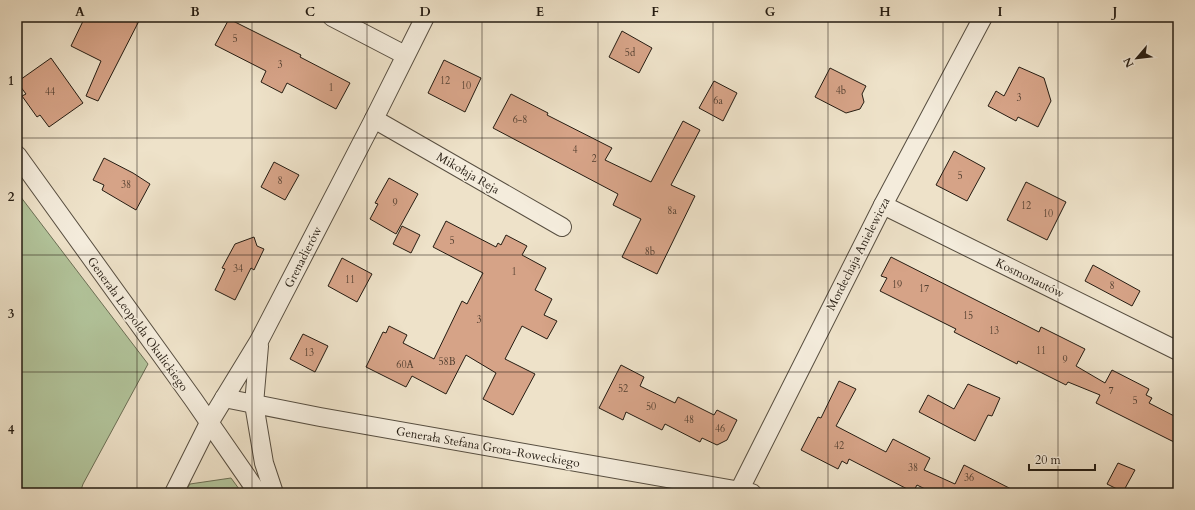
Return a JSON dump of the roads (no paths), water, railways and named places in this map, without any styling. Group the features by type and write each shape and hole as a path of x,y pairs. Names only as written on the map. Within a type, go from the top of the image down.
{"street":[{"path":"332,17 405,55"},
{"name":"Grenadierów","path":"174,493 209,423 259,341 425,17"},
{"name":"Mordechaja Anielewicza","path":"743,492 883,205 982,17"},
{"name":"Mikołaja Reja","path":"374,119 562,227"},
{"name":"Generała Leopolda Okulickiego","path":"17,155 258,493"},
{"name":"Kosmonautów","path":"883,205 1178,351"},
{"path":"259,341 254,404 264,463 274,493"},
{"name":"Generała Stefana Grota-Roweckiego","path":"224,398 320,418 743,492"}]}
